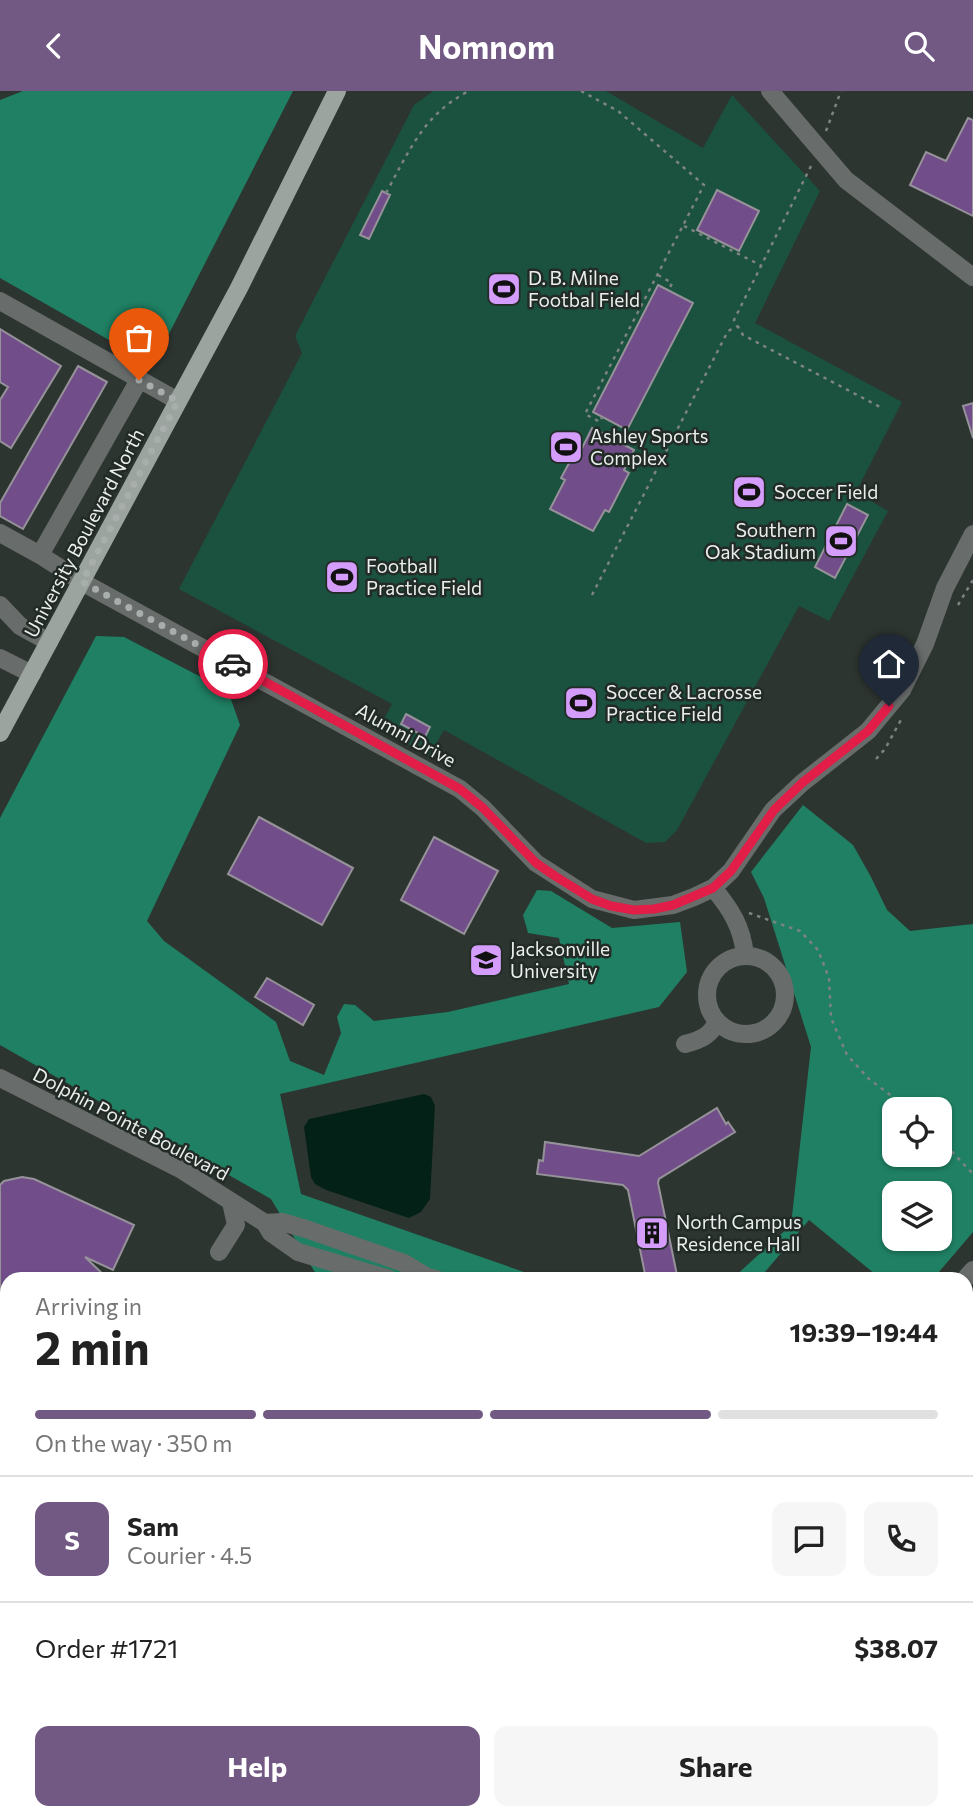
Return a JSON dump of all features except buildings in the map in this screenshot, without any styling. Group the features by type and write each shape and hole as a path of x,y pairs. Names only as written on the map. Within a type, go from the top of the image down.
{"main road":[{"name":"University Boulevard North","path":"0,733 239,288 337,91"}],"street":[{"path":"770,91 846,180 973,277"},
{"path":"0,301 178,401"},
{"path":"40,555 139,380"},
{"name":"Alumni Drive","path":"0,533 82,582 460,789 483,808 536,863 592,899 634,910 673,905 713,888 731,871 774,810 802,783 868,731 902,690 925,644 944,588 973,534"},
{"path":"0,605 20,626 49,642"},
{"path":"0,658 32,674"},
{"path":"713,888 737,919 745,955"},
{"path":"745,955 770,963 779,973 786,997 783,1010 776,1021 753,1034 740,1034 717,1021 707,998 708,985 721,964 745,955"},
{"path":"685,1044 705,1038 717,1021"},
{"name":"Dolphin Pointe Boulevard","path":"0,1078 180,1169 265,1223 282,1222 306,1229 404,1263 417,1272"},
{"path":"219,1252 236,1225 231,1202"},
{"path":"265,1223 271,1233 298,1252 365,1272"}],"path":[{"path":"386,193 422,128 440,109 469,91"},
{"path":"580,91 618,111 704,185 585,415 600,422 603,417"},
{"path":"841,91 819,150 734,320 743,335 882,408"},
{"path":"684,226 762,265"},
{"path":"658,275 672,283 669,290"},
{"path":"593,595 728,331 738,326"},
{"path":"737,919 749,913 800,931 818,950 828,978 831,1018 848,1055 869,1079 893,1097"},
{"path":"952,1152 973,1174"}],"green space":[{"path":"23,91 293,91 153,365 0,278 0,100"},
{"name":"Ashley Sports Complex","path":"433,91 606,91 703,148 732,95 820,191 755,323 902,402 856,492 888,511 829,621 799,606 677,830 665,842 646,843 444,730 429,756 379,728 392,704 179,589 302,353 295,336 414,105"},
{"path":"96,636 124,637 228,691 240,725 147,921 164,941 276,1022 290,1061 324,1075 341,1033 337,1017 344,1004 355,1005 374,1021 448,1012 569,984 559,938 528,933 523,915 537,890 551,891 612,928 680,922 687,972 659,1007 280,1094 301,1194 524,1272 315,1272 271,1199 0,1045 0,818"},
{"path":"803,805 853,845 887,910 910,931 973,924 973,1232 939,1272 872,1272 809,1220 765,1272 740,1272 791,1225 811,1047 764,898 751,872"}],"shaded area":[{"path":"424,1094 431,1097 435,1106 430,1199 421,1212 409,1218 315,1184 311,1177 304,1127 309,1119"}],"way so far":[{"path":"139,380 178,401 82,582 233,664"}],"place":[{"name":"D. B. Milne Footbal Field","path":"504,289"},
{"name":"Ashley Sports Complex","path":"566,447"},
{"name":"Soccer Field","path":"749,492"},
{"name":"Southern Oak Stadium","path":"841,541"},
{"name":"Football Practice Field","path":"342,577"},
{"name":"Soccer & Lacrosse Practice Field","path":"581,703"},
{"name":"Jacksonville University","path":"486,960"},
{"name":"North Campus Residence Hall","path":"652,1233"}],"route":[{"path":"233,664 460,789 483,808 536,863 592,899 634,910 673,905 713,888 731,871 774,810 802,783 868,731 889,706"}]}
